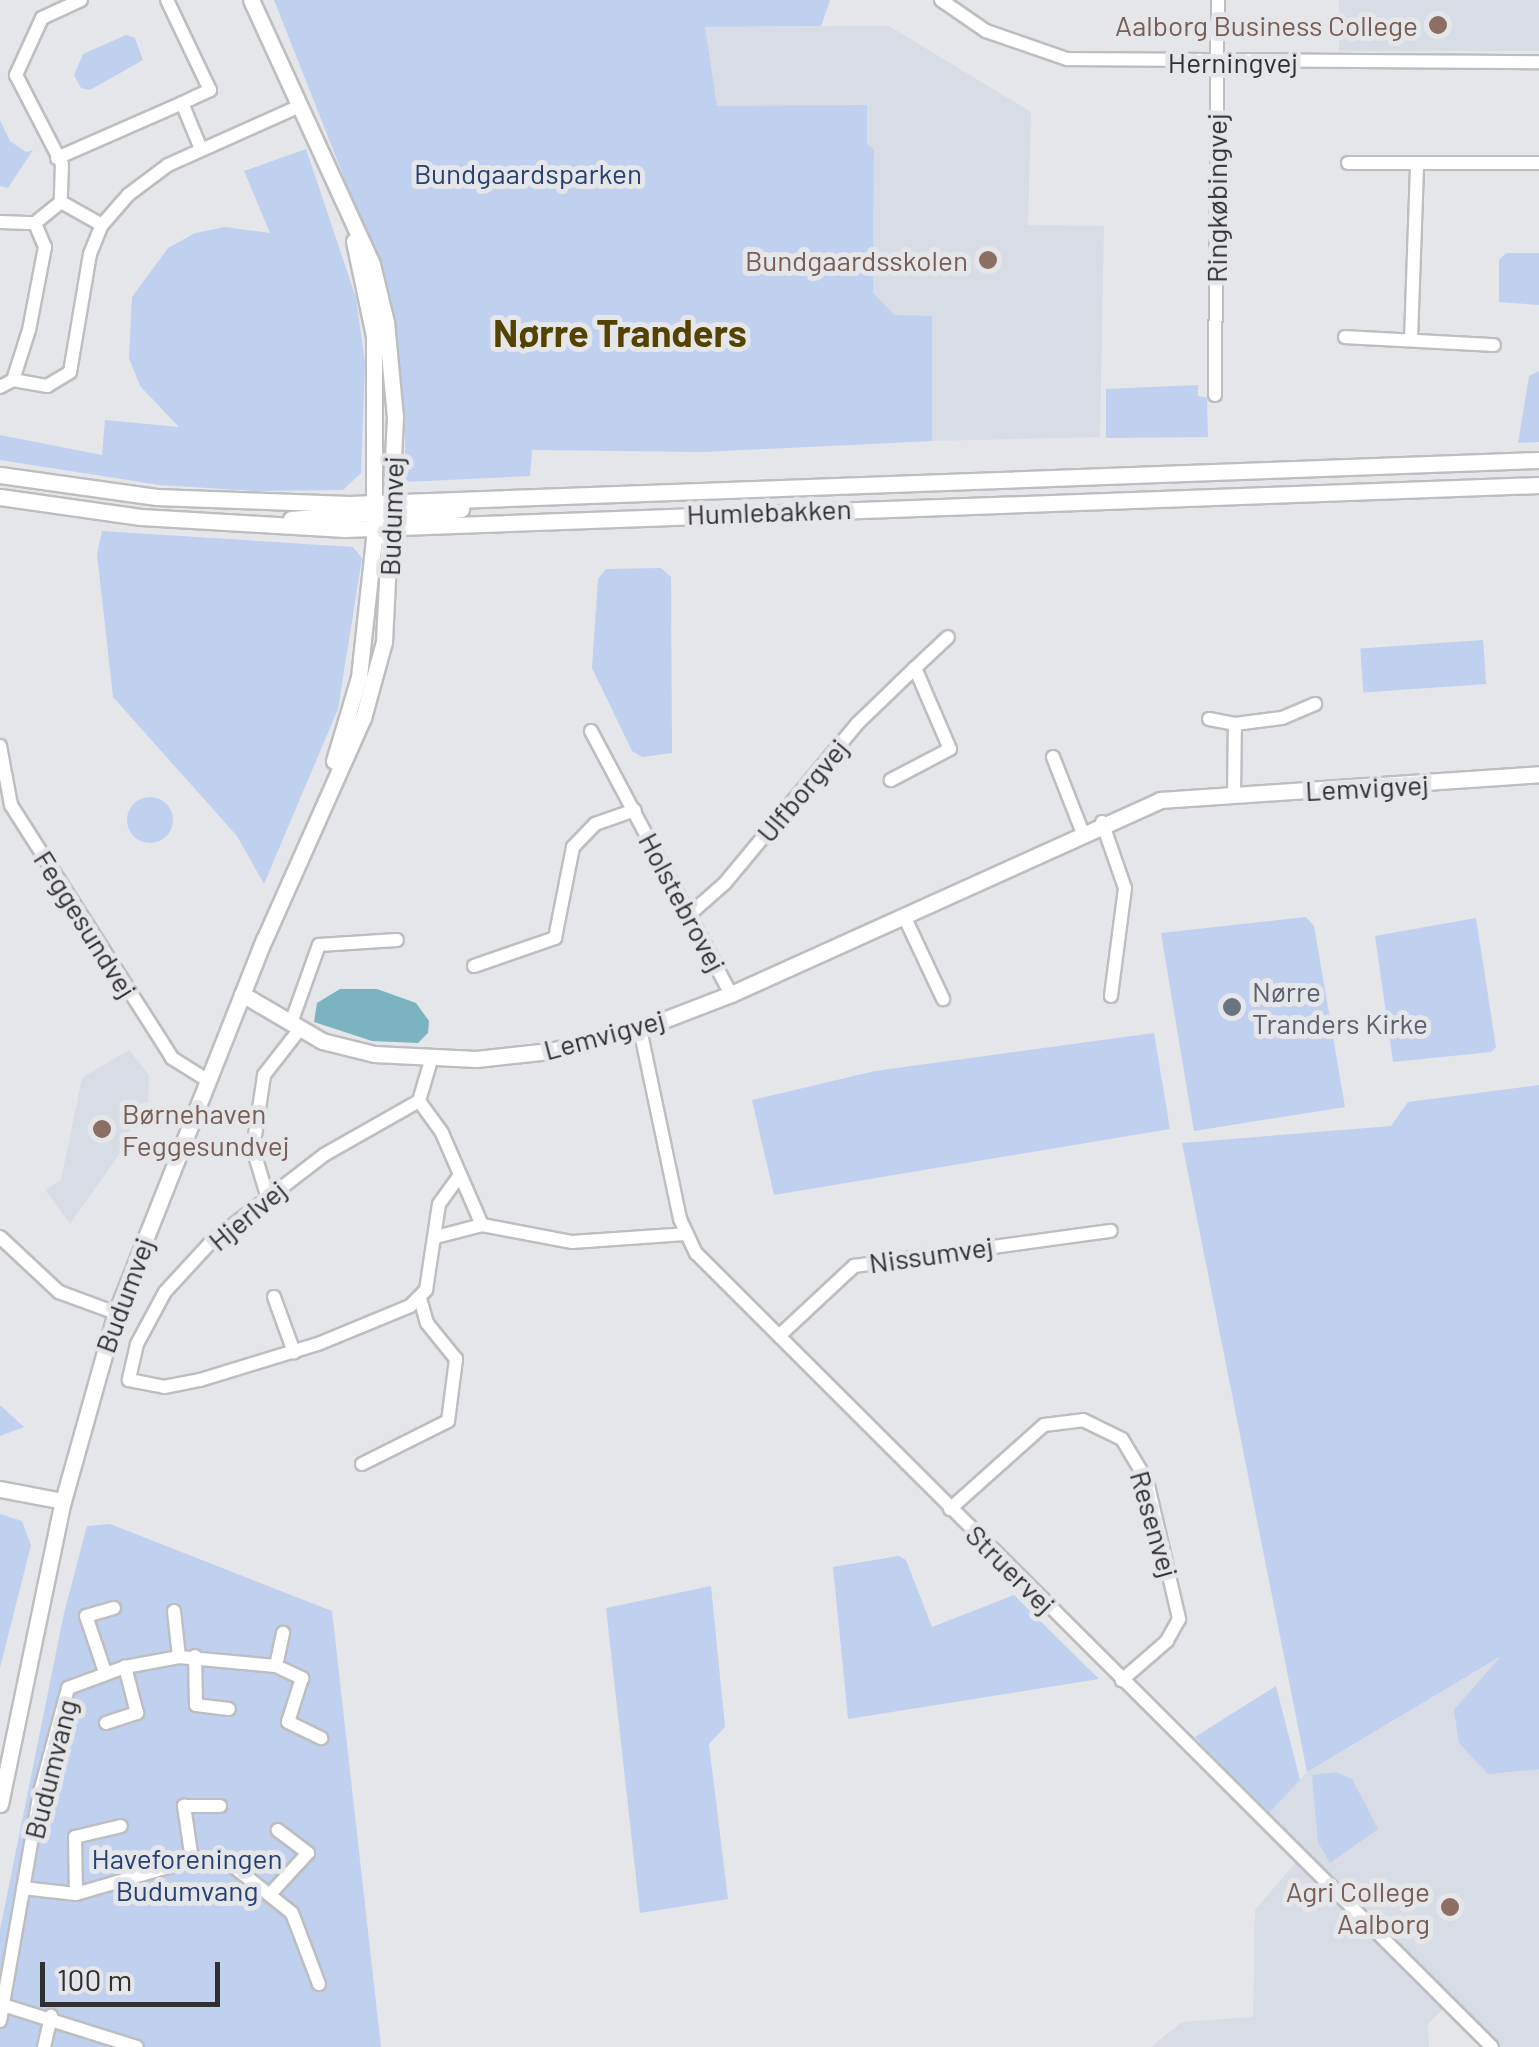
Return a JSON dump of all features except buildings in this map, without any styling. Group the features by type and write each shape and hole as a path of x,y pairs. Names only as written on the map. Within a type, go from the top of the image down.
{"street":[{"path":"0,222 35,223 61,202 65,172 16,75 42,18 82,0"},
{"path":"56,158 210,90 167,0"},
{"name":"Budumvej","path":"0,1804 64,1501 116,1313 242,994 377,674 392,516 395,417 386,322 372,264 251,0"},
{"name":"Herningvej","path":"941,0 986,31 1067,59 1539,62"},
{"name":"Ringkøbingvej","path":"1215,395 1218,0"},
{"path":"182,102 202,149"},
{"path":"35,223 45,247 7,383 47,386 70,372 83,277 102,225 147,179 202,149 300,106"},
{"path":"1348,163 1539,163"},
{"path":"1411,339 1417,164"},
{"path":"61,202 102,225"},
{"name":"Budumvej","path":"320,808 359,677 374,515 374,336 349,219"},
{"path":"1345,337 1494,345"},
{"name":"Humlebakken","path":"374,515 550,497 1539,460"},
{"name":"Humlebakken","path":"0,475 156,497 392,516 1539,485"},
{"path":"0,497 216,523 374,515"},
{"name":"Ulfborgvej","path":"692,913 725,882 858,722 948,637"},
{"path":"890,780 950,749 914,668"},
{"path":"1210,718 1235,724 1282,718 1315,704"},
{"path":"1234,792 1235,724"},
{"name":"Holstebrovej","path":"591,731 692,913 731,994"},
{"name":"Feggesundvej","path":"0,746 9,800 20,820 172,1058 207,1080"},
{"path":"1053,757 1082,831"},
{"name":"Lemvigvej","path":"242,994 295,1026 374,1054 432,1057 550,1050 640,1029 731,994 1082,831 1160,800 1234,792 1403,788 1539,774"},
{"name":"Holstebrovej","path":"474,966 555,938 573,847 595,824 635,810"},
{"path":"1102,822 1125,888 1111,996"},
{"path":"904,916 943,999"},
{"path":"267,1195 254,1150 264,1075 295,1026 319,944 391,940 386,958"},
{"path":"436,1236 482,1225 572,1242 684,1234 640,1029"},
{"path":"432,1057 419,1100 442,1133 458,1178 482,1225"},
{"name":"Hjerlvej","path":"294,1352 164,1387 128,1380 137,1344 166,1292 267,1195 419,1100"},
{"path":"362,1464 448,1421 456,1358 427,1324 420,1298 436,1236 439,1204 458,1178"},
{"name":"Nissumvej","path":"779,1336 854,1266 1111,1231"},
{"name":"Struervej","path":"684,1234 950,1509 1492,2047"},
{"path":"0,1237 59,1292 116,1313"},
{"path":"274,1297 294,1352 420,1298"},
{"name":"Resenvej","path":"950,1509 1044,1425 1083,1420 1122,1439 1148,1481 1179,1619 1167,1640 1122,1680"},
{"path":"0,1490 64,1501"},
{"name":"Budumvang","path":"104,1672 86,1616 114,1608"},
{"path":"174,1610 179,1657"},
{"path":"283,1634 276,1666 302,1678 288,1722 321,1738"},
{"path":"195,1656 196,1706 229,1708"},
{"name":"Budumvang","path":"0,2020 62,1697 104,1672 179,1657 276,1666"},
{"name":"Budumvang","path":"106,1723 137,1713 125,1666"},
{"path":"192,1860 184,1806 220,1806"},
{"name":"Budumvang","path":"76,1894 76,1837 121,1826"},
{"path":"272,1892 308,1853 278,1830"},
{"path":"23,1888 76,1894 192,1860 232,1866 272,1892 306,1938 319,1984"},
{"path":"3,2005 51,2016 137,2047"},
{"path":"44,2047 51,2016"}],"shaded area":[{"name":"Aalborg Business College","path":"1339,0 1539,0 1539,51 1339,51"},
{"name":"Bundgaardsskolen","path":"889,26 1031,112 1028,225 1104,226 1100,437 932,441 932,316 894,316 873,294 874,151 867,145 867,105 717,107 704,27"},
{"path":"340,989 377,989 416,1003 429,1021 428,1033 418,1043 372,1041 314,1022 317,1003"},
{"name":"Børnehaven Feggesundvej","path":"129,1050 149,1075 148,1103 142,1102 121,1152 70,1224 45,1190 61,1180 82,1078"},
{"name":"Agri College Aalborg","path":"1508,1653 1539,1730 1539,2047 1502,2047 1267,1815 1307,1772"},
{"name":"Agri College Aalborg","path":"1296,1862 1444,2008 1428,2024 1429,2047 1151,2047 1182,2022 1253,2017 1255,1910"}],"green space":[{"name":"Bundgaardsparken","path":"274,0 830,0 821,26 705,27 717,106 867,105 867,144 874,150 873,293 894,315 932,316 932,441 703,452 532,450 530,476 406,482 404,407 377,261"},
{"path":"126,35 135,38 143,60 90,90 81,88 74,75 83,54"},
{"path":"0,120 10,141 26,152 33,150 8,188 0,186"},
{"path":"306,149 356,298 365,363 361,473 343,490 256,491 160,485 0,460 0,435 102,455 105,420 179,427 140,386 129,358 132,297 168,248 195,233 225,227 270,233 244,171"},
{"path":"1506,253 1539,253 1539,305 1499,302 1499,260"},
{"path":"1539,371 1539,442 1518,443 1529,376"},
{"path":"1198,385 1198,396 1207,398 1208,437 1106,438 1106,389"},
{"path":"102,531 353,547 362,558 338,709 264,884 237,836 113,697 97,554"},
{"path":"661,568 671,577 672,753 642,757 632,751 592,668 598,579 606,569"},
{"path":"1483,640 1486,684 1363,692 1360,649"},
{"path":"150,797 167,803 173,820 167,837 150,843 133,837 127,820 133,803"},
{"path":"1306,917 1314,926 1345,1107 1194,1131 1161,933"},
{"path":"1476,918 1496,1047 1491,1052 1393,1062 1375,936"},
{"path":"1154,1033 1170,1129 774,1195 752,1100 875,1071"},
{"path":"1539,1085 1539,1769 1488,1774 1459,1743 1454,1710 1500,1657 1307,1772 1182,1143 1391,1126 1408,1102"},
{"path":"0,1405 24,1427 0,1436"},
{"path":"0,1514 22,1521 31,1545 0,1668"},
{"name":"Haveforeningen Budumvang","path":"110,1524 332,1611 381,2047 0,2047 0,1930 64,1613 87,1526"},
{"path":"899,1556 906,1560 932,1627 1014,1595 1099,1679 848,1719 833,1567"},
{"path":"711,1586 725,1727 709,1744 728,1899 640,1913 606,1608"},
{"path":"1276,1686 1300,1780 1267,1815 1195,1737"},
{"path":"1336,1772 1352,1779 1378,1829 1330,1863 1318,1842 1312,1775"}],"place":[{"name":"Aalborg Business College","path":"1438,25"},
{"name":"Bundgaardsskolen","path":"988,260"},
{"name":"Nørre Tranders Kirke","path":"1232,1007"},
{"name":"Børnehaven Feggesundvej","path":"102,1129"},
{"name":"Agri College Aalborg","path":"1450,1907"}],"district":[{"name":"Nørre Tranders","path":"620,333"}]}
